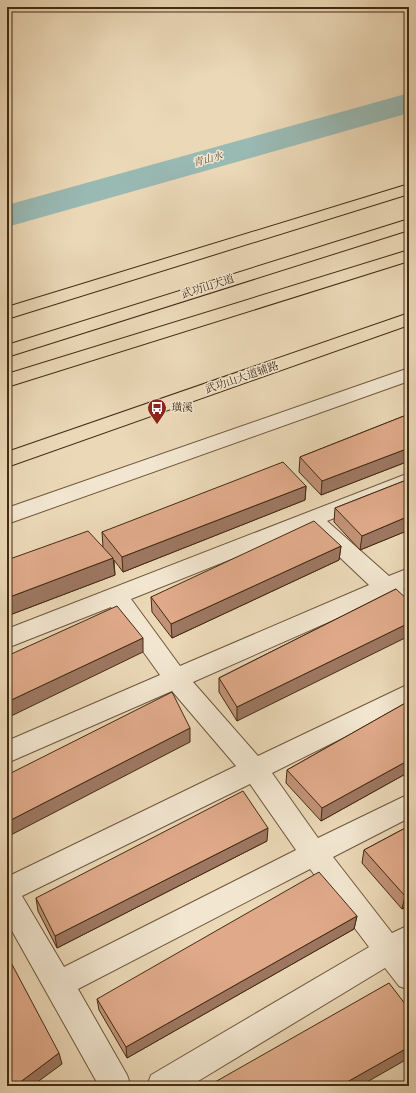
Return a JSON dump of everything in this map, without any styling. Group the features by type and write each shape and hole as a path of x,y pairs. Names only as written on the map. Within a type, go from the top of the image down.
{"main road":[{"path":"7,313 409,189"},
{"name":"武功山大道","path":"7,351 409,224"},
{"path":"7,381 409,255"},
{"name":"武功山大道辅路","path":"7,460 409,319"}],"lane":[{"path":"7,516 409,374"},
{"path":"7,639 309,518 409,480"},
{"path":"309,518 409,608"},
{"path":"7,752 409,577"},
{"path":"116,596 176,679 254,770 314,854 399,944 409,976"},
{"path":"7,890 409,694"},
{"path":"59,984 409,805"},
{"path":"7,896 59,984 116,1086"},
{"path":"162,1086 399,944"}],"building":[{"path":"409,414 409,448 322,481 300,457"},
{"path":"283,462 306,486 122,557 102,532"},
{"path":"409,479 409,516 362,536 335,508"},
{"path":"314,521 341,546 171,624 151,597"},
{"path":"88,531 113,558 7,598 7,560"},
{"path":"396,589 409,601 409,623 237,707 219,678"},
{"path":"117,606 143,638 7,702 7,656"},
{"path":"172,692 190,728 7,822 7,775"},
{"path":"409,701 409,760 322,808 287,770"},
{"path":"243,791 268,828 55,936 36,898"},
{"path":"409,826 409,894 405,896 364,850"},
{"path":"319,872 357,916 126,1047 97,999"},
{"path":"7,955 59,1053 15,1086 7,1086"},
{"path":"389,983 409,1009 409,1047 340,1086 208,1086"}],"waterway":[{"name":"青山水","path":"7,216 409,103"}],"place":[{"name":"璜溪","path":"157,425"}]}
